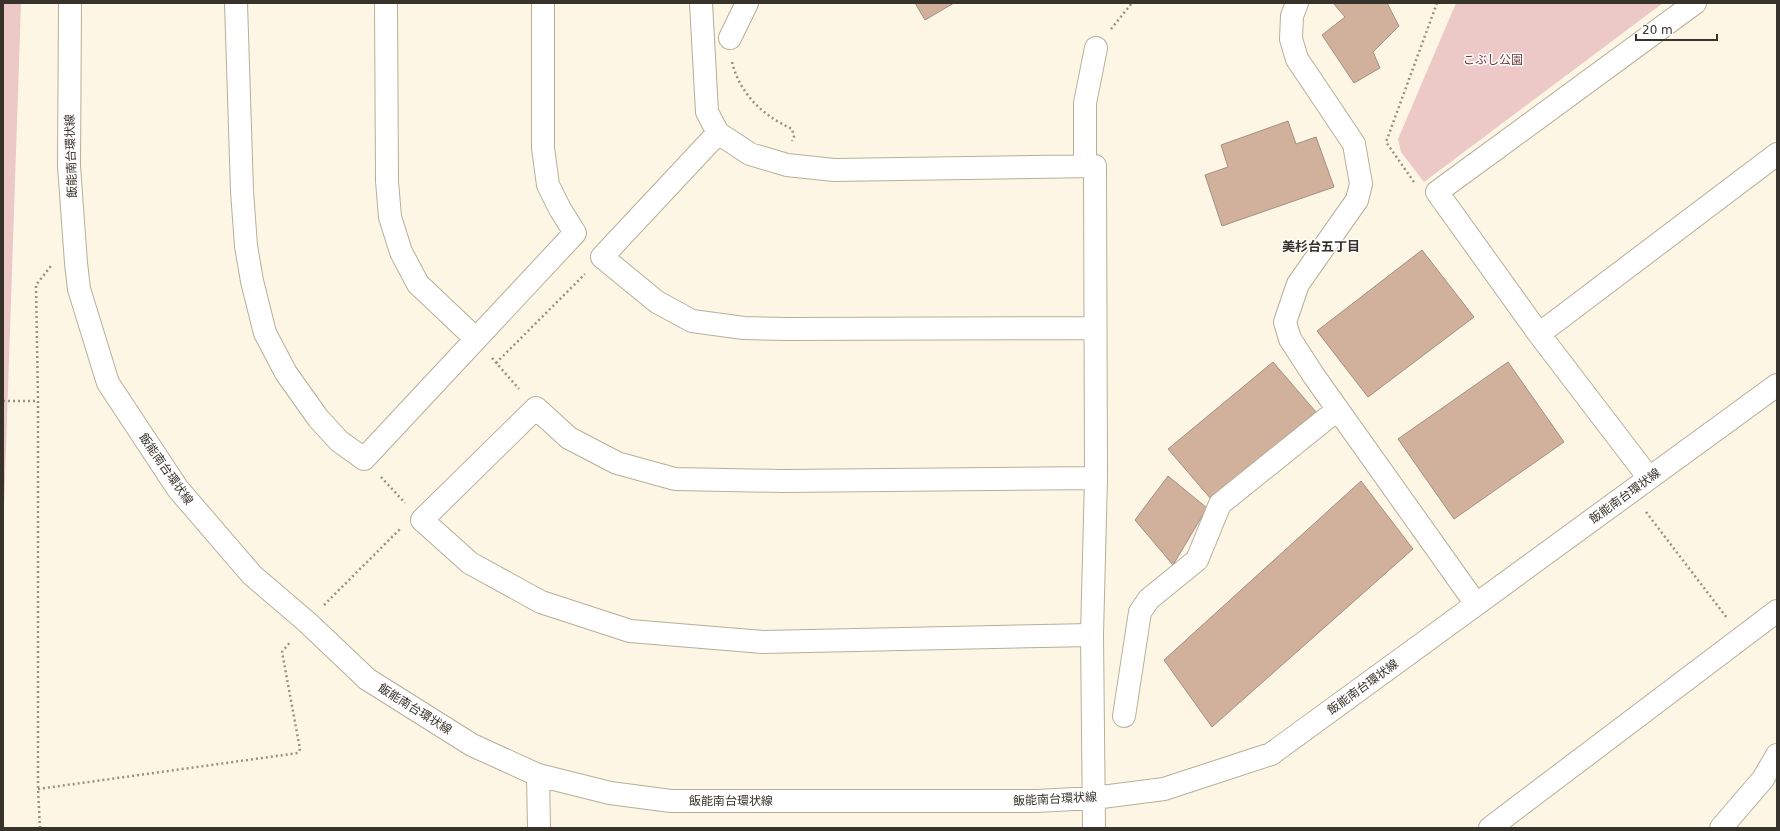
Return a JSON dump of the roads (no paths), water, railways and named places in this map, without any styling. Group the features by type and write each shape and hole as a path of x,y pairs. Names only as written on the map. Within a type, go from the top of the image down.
{"street":[{"name":"飯能南台環状線","path":"70,3 69,166 79,289 108,384 178,489 252,575 307,622 367,679 472,745 538,776 610,794 671,801 1036,801 1094,798 1164,789 1271,754 1777,385"},
{"path":"236,3 242,191 246,246 252,281 265,333 286,373 318,418 339,441 364,459 575,233 560,209 548,185 543,148 543,3"},
{"path":"386,3 387,181 390,217 401,252 418,284 476,339"},
{"path":"701,3 707,112 718,133 750,154 787,165 834,170 1095,166 1096,478 1092,635 1094,828"},
{"path":"730,38 747,3"},
{"path":"1297,3 1292,16 1291,39 1297,59 1354,144 1361,184 1357,200 1298,284 1285,322 1290,339 1337,410 1476,604"},
{"path":"1649,478 1539,334 1437,192 1695,3"},
{"path":"1085,166 1085,103 1096,48"},
{"path":"718,133 602,257 657,302 692,320 744,328 1095,328"},
{"path":"1539,334 1777,154"},
{"path":"1092,635 763,642 630,631 541,602 470,563 419,517 536,408 569,438 617,463 675,479 790,481 1096,478"},
{"path":"1124,716 1140,612 1149,599 1197,560 1220,504 1337,410"},
{"path":"1490,828 1777,611"},
{"path":"1721,828 1763,780 1777,755"},
{"path":"538,776 539,828"}],"district":[{"name":"美杉台五丁目","path":"1321,246"}],"park label":[{"name":"こぶし公園","path":"1493,60"}]}
